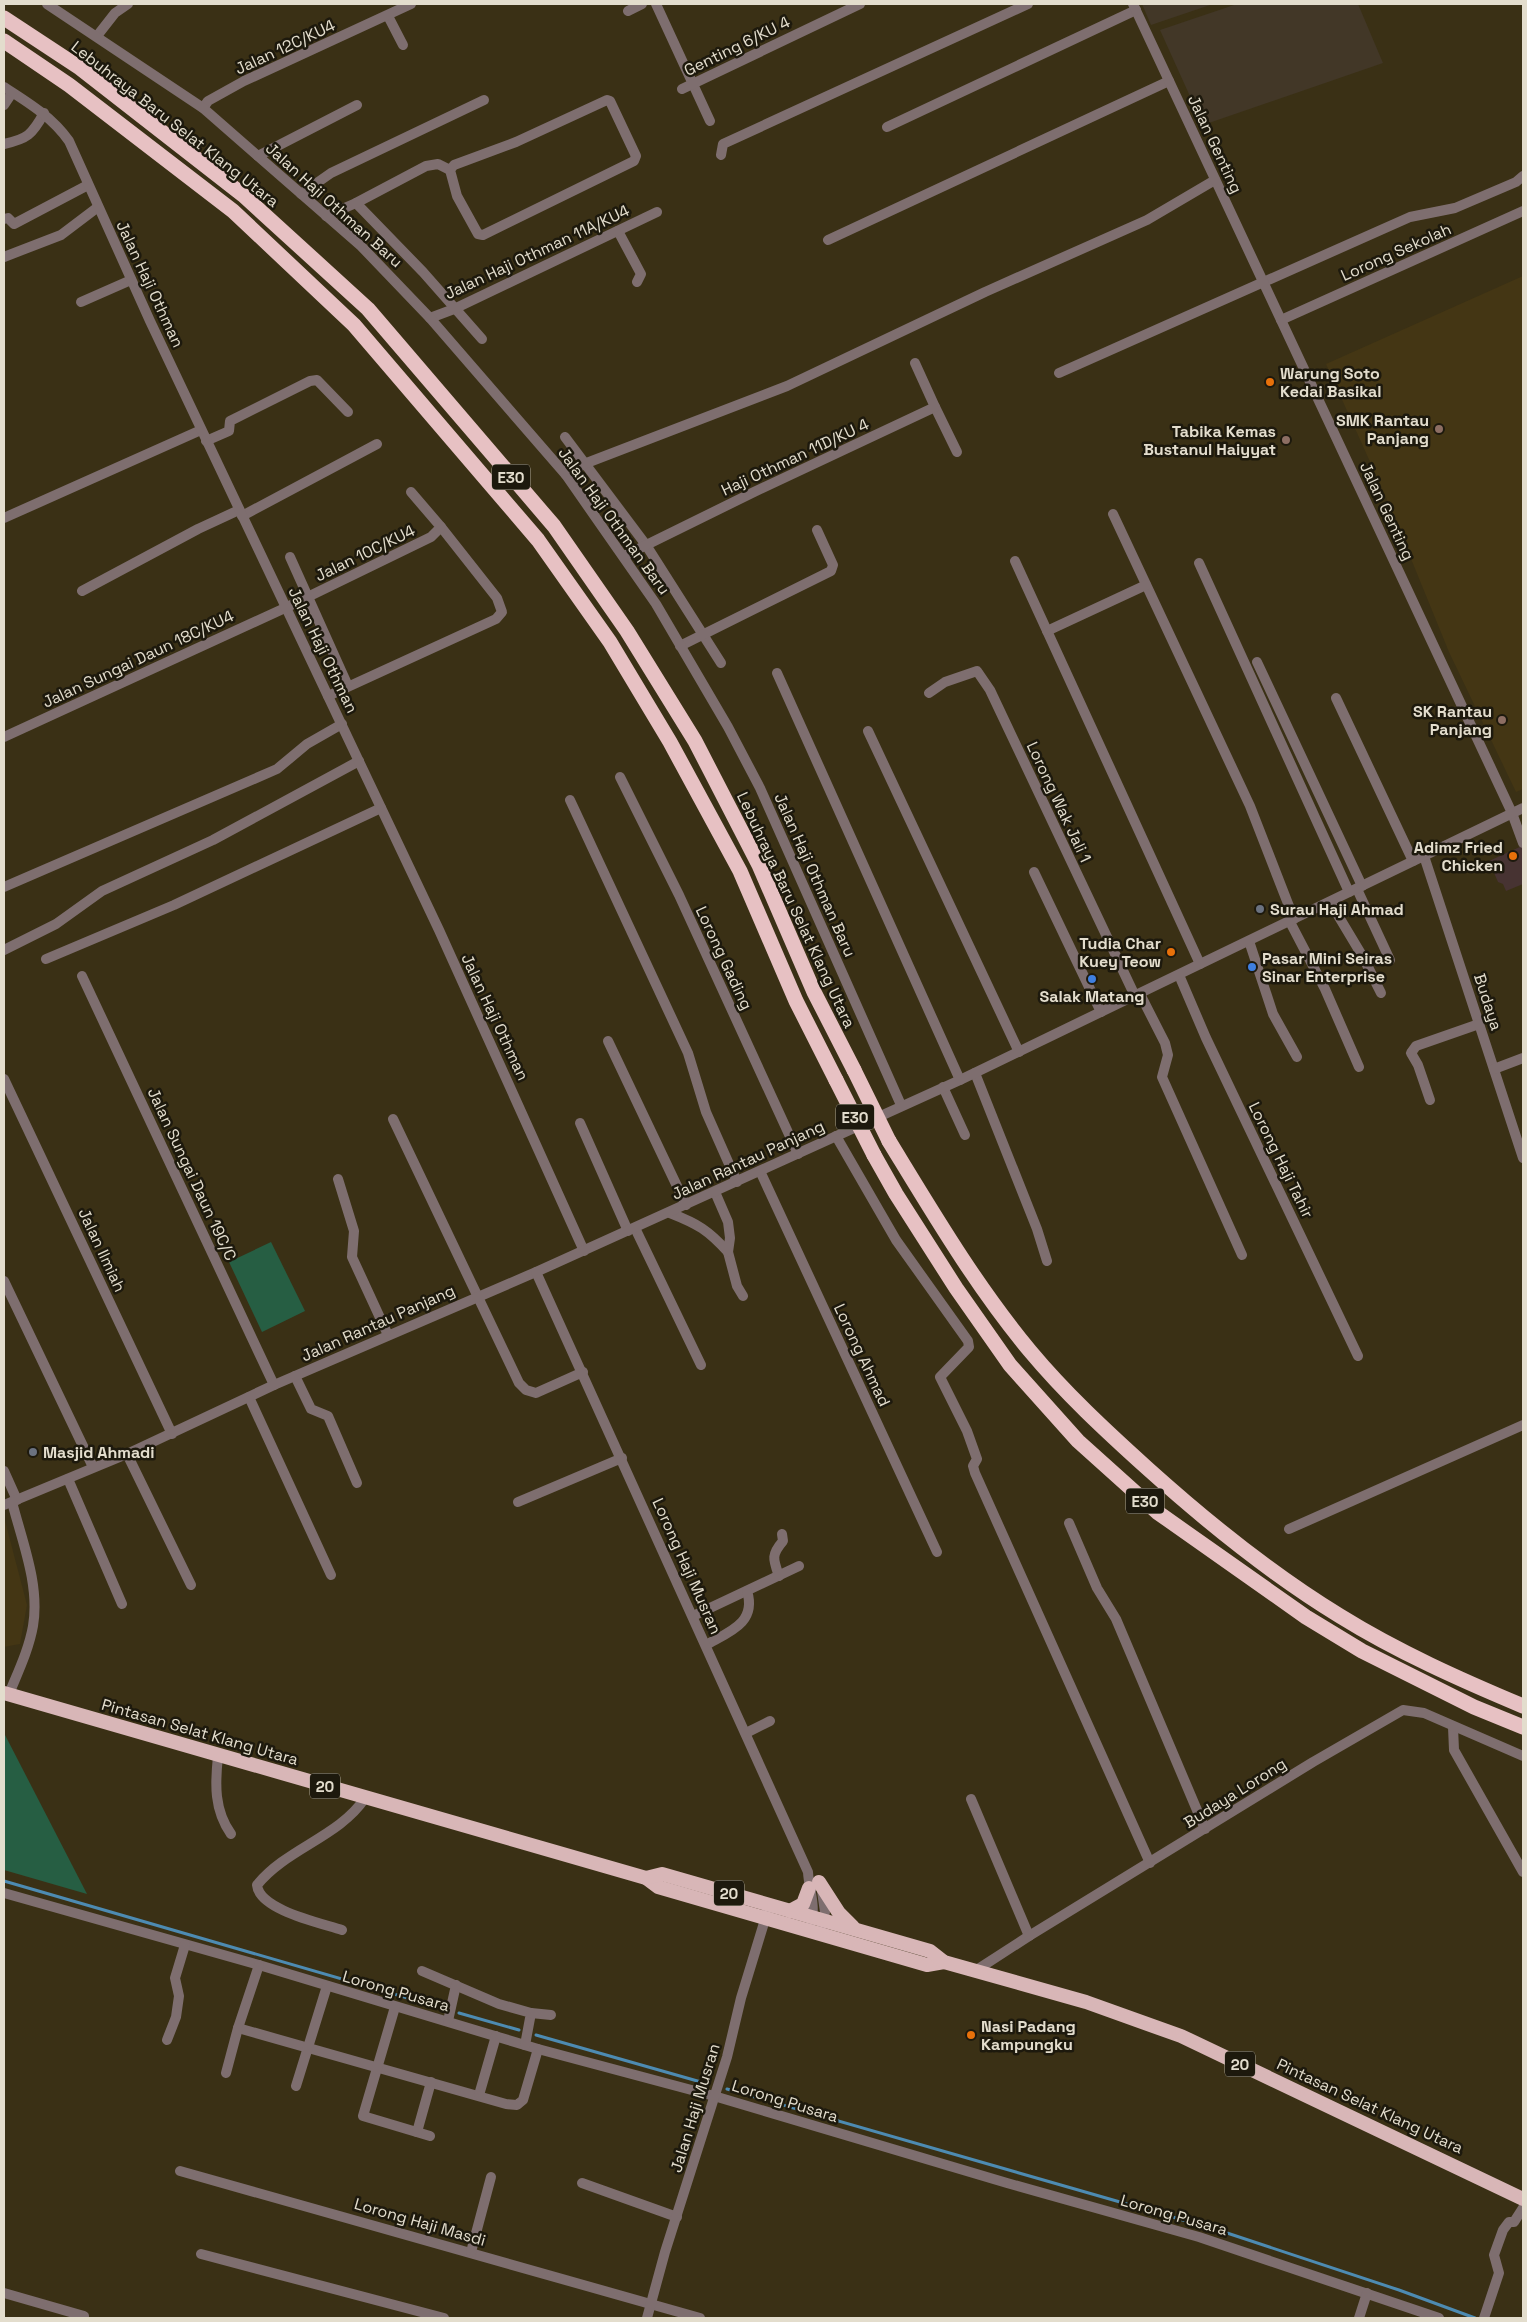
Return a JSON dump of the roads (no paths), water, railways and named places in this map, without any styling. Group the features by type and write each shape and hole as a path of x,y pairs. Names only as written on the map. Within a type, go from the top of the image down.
{"highway":[{"name":"Lebuhraya Baru Selat Klang Utara","path":"4,18 80,68 243,195 368,309 554,526 627,631 694,741 759,865 814,992 889,1142 972,1274 1030,1352 1100,1426 1175,1493 1266,1566 1340,1617 1422,1661 1523,1706"},
{"name":"Lebuhraya Baru Selat Klang Utara","path":"4,41 68,85 240,218 354,325 538,540 610,642 670,742 740,871 796,1001 896,1194 956,1288 1010,1365 1078,1441 1157,1512 1306,1617 1355,1647 1458,1699 1523,1727"},
{"name":"Pintasan Selat Klang Utara","path":"6,1694 646,1878 658,1887 816,1925 927,1965 944,1962"},
{"path":"790,1911 803,1904 814,1885 857,1930"},
{"name":"Pintasan Selat Klang Utara","path":"767,1912 790,1911 816,1925 857,1930 930,1951 944,1962 1086,2002 1181,2036 1523,2199"}],"street":[{"name":"Jalan Haji Othman Baru","path":"46,4 203,108 362,246 430,318 566,475 624,556 680,646 728,728 760,788 901,1105"},
{"path":"97,36 114,13 128,4"},
{"name":"Jalan 12C/KU4","path":"203,108 208,101 244,81 411,4"},
{"path":"628,11 642,4"},
{"path":"656,4 710,121"},
{"name":"Genting 6/KU 4","path":"682,90 860,4"},
{"path":"721,155 723,144 1028,4"},
{"path":"887,127 1135,7"},
{"name":"Jalan Genting","path":"1135,7 1512,813 1523,843"},
{"path":"388,16 403,45"},
{"path":"828,240 1169,81"},
{"path":"4,105 8,90"},
{"name":"Jalan Haji Othman","path":"8,90 44,113 58,125 69,141 206,441 445,944 584,1251"},
{"path":"301,194 331,173 484,100"},
{"path":"326,216 356,203 426,166 438,164 450,170 457,196 478,234 483,235 634,161 636,156 610,102 607,100 516,142 454,165 450,170"},
{"path":"258,156 356,105"},
{"path":"4,144 23,140 30,135 44,113"},
{"path":"1059,373 1262,281 1410,217 1455,208 1516,182 1523,176"},
{"path":"566,475 584,464 787,386 985,292 1147,220 1215,180"},
{"path":"4,219 8,218 13,224 88,185"},
{"path":"356,203 424,272 482,339"},
{"path":"4,257 61,235 98,207"},
{"name":"Lorong Sekolah","path":"1281,320 1523,211"},
{"name":"Jalan Haji Othman 11A/KU4","path":"430,318 657,212"},
{"path":"618,231 641,274 637,282"},
{"path":"81,302 131,280"},
{"path":"915,363 957,452"},
{"path":"206,441 229,431 230,420 310,381 317,380 348,412"},
{"name":"Haji Othman 11D/KU 4","path":"624,556 754,492 936,407"},
{"path":"4,518 201,430"},
{"path":"565,437 646,545 721,663"},
{"path":"82,591 198,529 241,513 377,444"},
{"name":"Jalan 10C/KU4","path":"286,608 431,538 441,527 411,492"},
{"path":"1113,514 1250,806 1292,920 1359,1067"},
{"path":"328,696 496,619 502,612 498,598 441,527"},
{"path":"680,646 831,571 833,565 817,530"},
{"path":"290,557 348,686"},
{"path":"1014,561 1200,964"},
{"path":"1199,564 1390,960"},
{"path":"1047,631 1146,585"},
{"name":"Jalan Sungai Daun 18C/KU4","path":"4,737 286,608"},
{"path":"1257,662 1356,889"},
{"name":"Lorong Wak Jali 1","path":"929,693 945,682 977,671 990,690 1137,995"},
{"path":"777,673 960,1080"},
{"path":"1336,698 1413,861"},
{"path":"4,887 277,769 307,744 342,724"},
{"path":"868,731 1019,1052"},
{"path":"4,950 56,924 102,891 213,840 359,761"},
{"name":"Lorong Gading","path":"620,777 678,895 798,1154"},
{"path":"570,800 688,1053 706,1112 737,1182"},
{"path":"46,959 174,906 381,808"},
{"name":"Jalan Rantau Panjang","path":"11,1502 127,1454 274,1385 670,1213 901,1105 960,1080 1523,808"},
{"name":"Budaya","path":"1424,856 1523,1158"},
{"path":"1034,872 1101,1012"},
{"path":"1330,902 1364,957 1381,993"},
{"path":"1249,941 1273,1014 1297,1057"},
{"name":"Lorong Haji Tahir","path":"1179,975 1210,1047 1358,1356"},
{"name":"Jalan Sungai Daun 19C/C","path":"82,976 274,1385"},
{"path":"1137,995 1165,1043 1168,1055 1162,1078 1242,1255"},
{"path":"1430,1100 1418,1065 1411,1053 1416,1046 1479,1024"},
{"path":"608,1041 686,1205"},
{"path":"1494,1069 1523,1058"},
{"path":"975,1073 1037,1228 1047,1261"},
{"name":"Jalan Ilmiah","path":"4,1079 172,1434"},
{"path":"943,1087 965,1135"},
{"path":"393,1118 519,1383 526,1390 536,1393 583,1372"},
{"path":"580,1123 701,1365"},
{"path":"836,1136 896,1240 968,1341 969,1347 967,1351 955,1360 940,1377 967,1431 977,1459 973,1466 978,1482 1150,1863"},
{"name":"Lorong Ahmad","path":"760,1171 937,1552"},
{"path":"338,1179 354,1231 352,1257 388,1335"},
{"path":"715,1192 728,1222 730,1238 728,1252 737,1286 743,1296"},
{"path":"670,1213 710,1232 728,1252"},
{"name":"Lorong Haji Musran","path":"536,1272 583,1372 814,1885"},
{"path":"4,1281 94,1467"},
{"path":"295,1376 311,1409 328,1416 357,1483"},
{"path":"248,1397 331,1575"},
{"path":"1289,1529 1523,1425"},
{"path":"127,1454 191,1585"},
{"path":"518,1502 622,1458"},
{"path":"4,1472 34,1590 33,1625 24,1658 6,1694"},
{"path":"68,1479 122,1604"},
{"path":"1069,1523 1097,1588 1116,1619 1205,1829"},
{"path":"779,1576 773,1559 776,1550 783,1541 782,1534"},
{"path":"693,1616 798,1566"},
{"path":"706,1645 735,1629 747,1616 751,1604 747,1591"},
{"name":"Budaya Lorong","path":"975,1971 1029,1936 1404,1710 1424,1713 1523,1756"},
{"path":"746,1733 770,1721"},
{"path":"1453,1727 1454,1750 1523,1872"},
{"path":"218,1756 216,1796 225,1825 231,1834"},
{"path":"342,1930 296,1916 273,1905 262,1896 257,1885 275,1866 351,1815 366,1798"},
{"path":"971,1799 1029,1936"},
{"path":"814,1885 824,1901 816,1925"},
{"name":"Lorong Pusara","path":"4,1894 259,1966 538,2049 714,2096 1007,2183 1199,2237 1439,2318"},
{"name":"Jalan Haji Musran","path":"647,2318 767,1912"},
{"path":"167,2040 176,2017 179,1996 175,1978 185,1945"},
{"path":"226,2073 238,2028 259,1966"},
{"path":"422,1971 499,2004 532,2013 552,2015"},
{"path":"296,2086 327,1986"},
{"path":"448,2021 456,1986"},
{"path":"395,2007 363,2116 430,2136"},
{"path":"525,2045 532,2013"},
{"path":"238,2028 506,2104 517,2105 523,2100 538,2049"},
{"path":"479,2095 496,2036"},
{"path":"417,2132 431,2082"},
{"name":"Lorong Haji Masdi","path":"180,2171 700,2318"},
{"path":"471,2252 491,2177"},
{"path":"582,2183 676,2217"},
{"path":"1484,2318 1500,2273 1494,2255 1503,2230 1509,2222 1514,2222 1518,2219 1523,2208"},
{"path":"201,2254 444,2318"},
{"path":"4,2293 84,2316"},
{"path":"1359,2318 1367,2293"}],"waterway":[{"path":"4,1881 442,2008"},
{"path":"459,2013 519,2030"},
{"path":"536,2035 708,2084"},
{"path":"727,2089 1221,2231 1399,2290 1475,2318"}],"place":[{"name":"Warung Soto Kedai Basikal","path":"1270,382"},
{"name":"SMK Rantau Panjang","path":"1439,429"},
{"name":"Tabika Kemas Bustanul Haiyyat","path":"1286,440"},
{"name":"SK Rantau Panjang","path":"1502,720"},
{"name":"Adimz Fried Chicken","path":"1513,856"},
{"name":"Surau Haji Ahmad","path":"1260,909"},
{"name":"Tudia Char Kuey Teow","path":"1171,952"},
{"name":"Pasar Mini Seiras Sinar Enterprise","path":"1252,967"},
{"name":"Salak Matang","path":"1092,979"},
{"name":"Masjid Ahmadi","path":"33,1452"},
{"name":"Nasi Padang Kampungku","path":"971,2035"}]}
